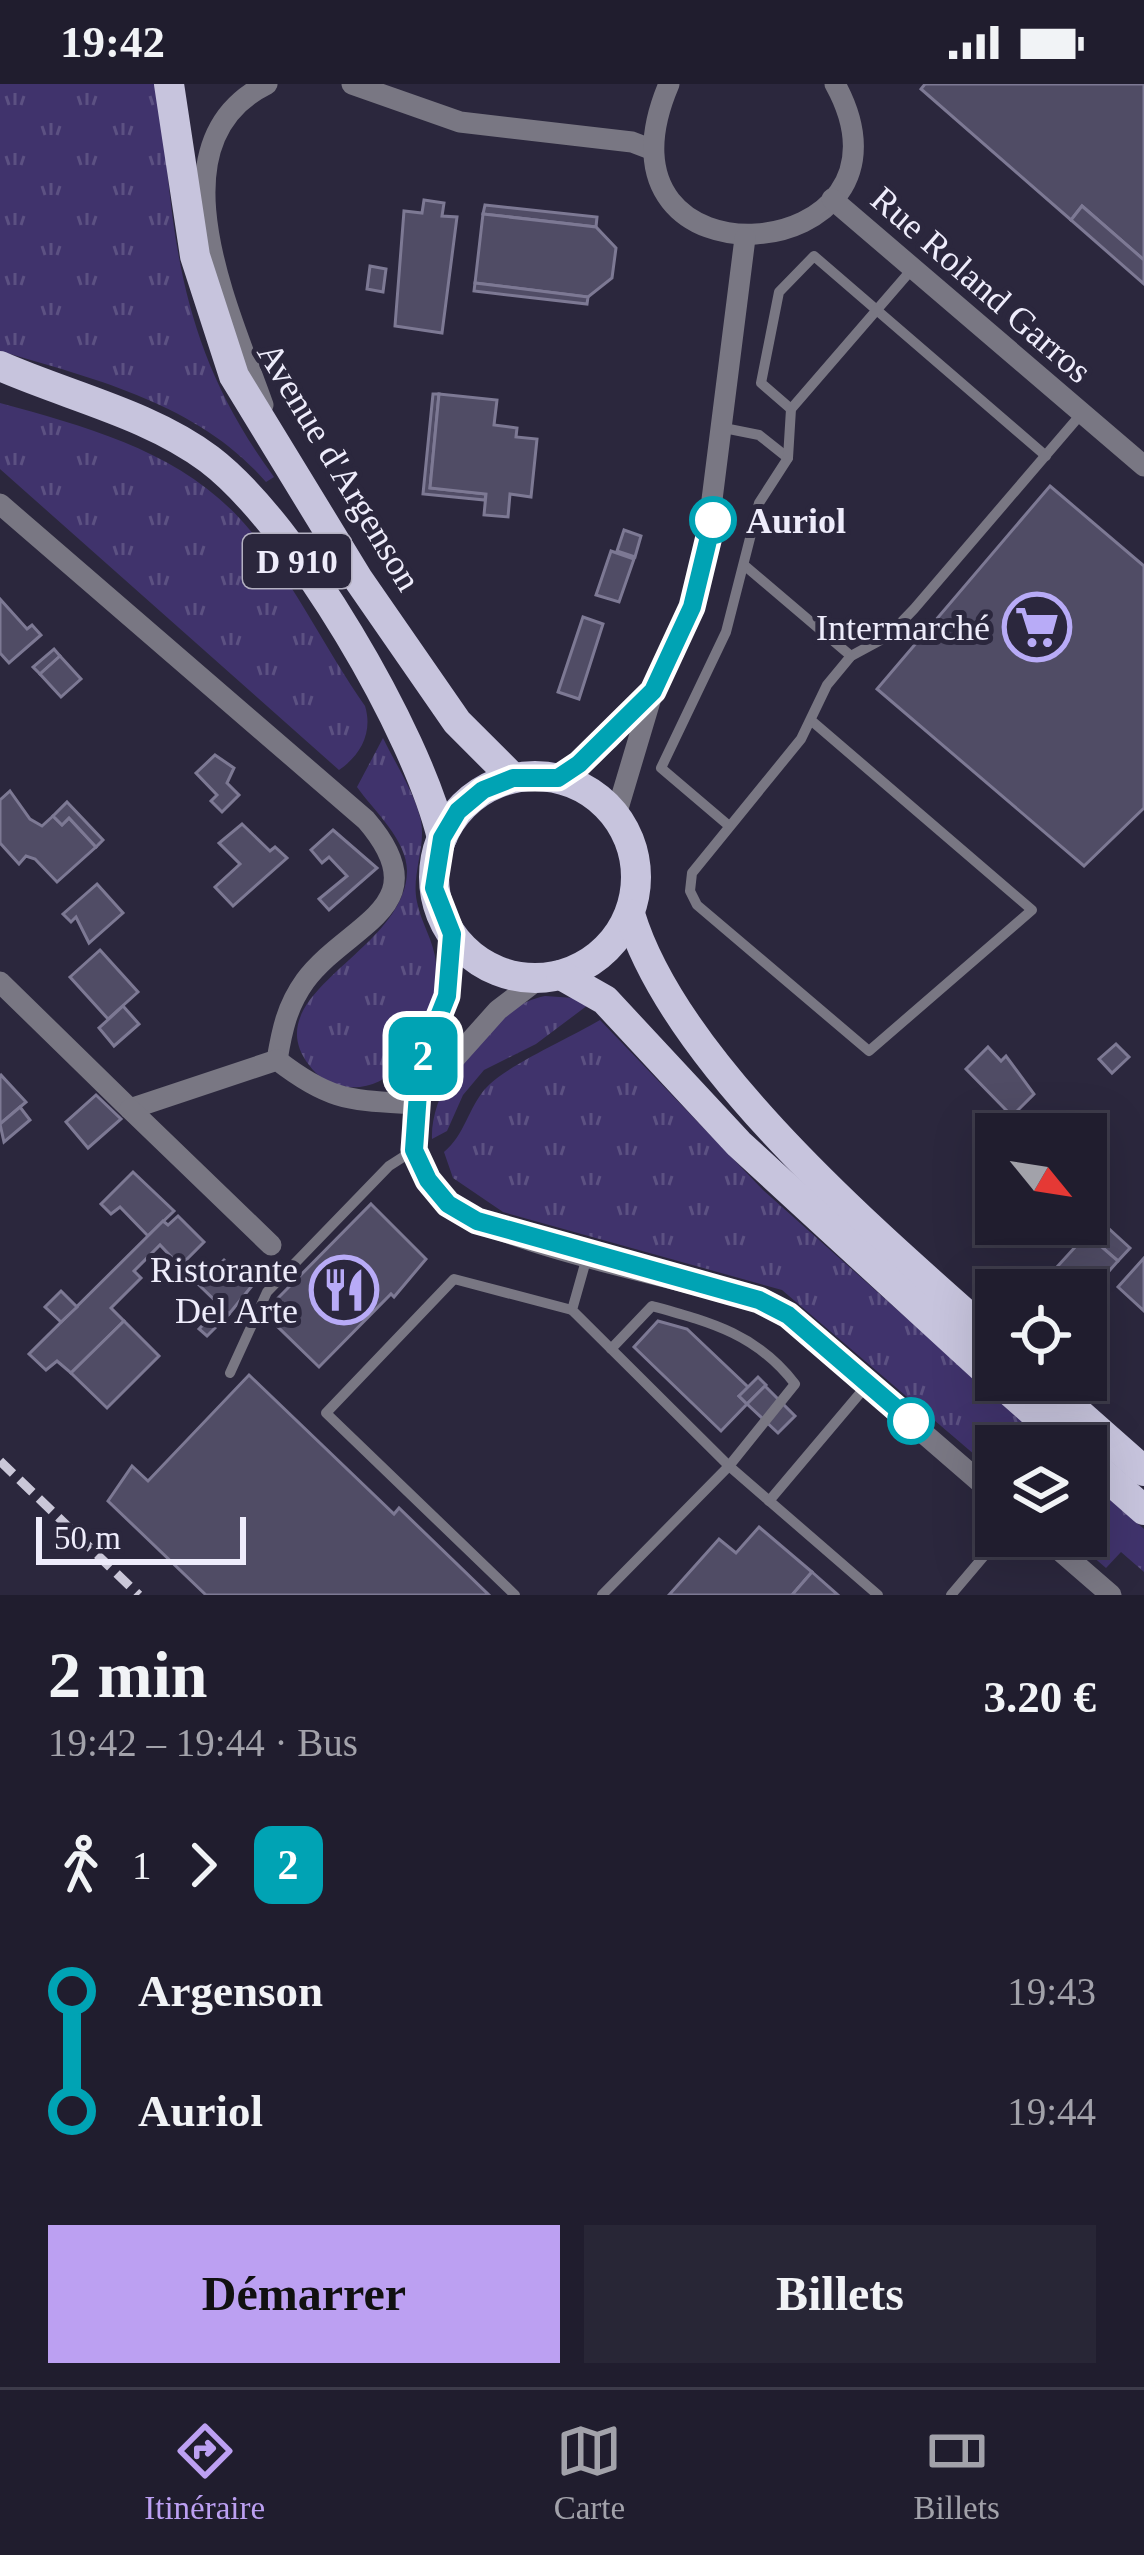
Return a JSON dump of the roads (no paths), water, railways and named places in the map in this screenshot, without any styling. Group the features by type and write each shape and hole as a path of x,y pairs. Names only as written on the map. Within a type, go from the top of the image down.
{"main road":[{"name":"Avenue d'Argenson","path":"169,84 195,256 218,334 242,392 457,722 513,778"},
{"path":"179,84 180,166"},
{"name":"D 910","path":"0,366 175,439 207,457 248,494 338,623 392,713 442,838"},
{"path":"0,382 46,387"},
{"path":"975,1321 809,1166 716,1064 658,986 630,914 636,862 616,814 590,791 558,778 513,778 483,790 458,811 442,838 434,888 452,934 476,959 506,974 551,976 605,1000 739,1144 975,1361"},
{"path":"551,976 602,952 630,914"},
{"path":"1020,1401 1048,1425"},
{"path":"1065,1401 1144,1471"},
{"path":"1107,1477 1144,1510"}],"street":[{"path":"267,84 243,99 218,127 206,151 203,180 226,299 281,457"},
{"path":"352,84 460,122 632,142 653,150"},
{"path":"669,84 655,116 653,150 660,177 684,210 718,232 745,238 778,235 808,221 832,199 847,170 852,137 847,105 835,84"},
{"name":"Rue Roland Garros","path":"832,199 1144,466"},
{"path":"616,814 653,691 674,652 704,563 745,238"},
{"path":"0,504 366,820 396,860 395,880 377,915 309,976 296,995 285,1015 278,1060"},
{"path":"558,778 610,739 653,691"},
{"path":"452,934 447,996 420,1064 413,1104 414,1150 428,1180 448,1204 477,1221 759,1300 788,1315 975,1478"},
{"path":"413,1104 498,1010 551,976"},
{"path":"0,982 272,1245"},
{"path":"278,1060 316,1090 352,1100 413,1104"},
{"path":"130,1108 278,1060"},
{"path":"1067,1557 1111,1595"}],"lane":[{"path":"791,410 761,383 779,292 793,272 814,256 1046,456"},
{"path":"728,825 661,768 726,632 759,503 788,458 791,410 913,268"},
{"path":"813,722 1032,910 869,1051 697,905 690,891 692,874 813,722 826,686 851,656 888,636 914,609 1082,413"},
{"path":"724,428 759,435 788,458"},
{"path":"744,565 851,656"},
{"path":"230,1373 267,1292 389,1166 414,1150"},
{"path":"572,1310 588,1254"},
{"path":"515,1595 326,1413 454,1279 572,1310 729,1466 878,1595"},
{"path":"602,1595 729,1466 795,1384 776,1358 720,1325 652,1306 611,1349"},
{"path":"769,1501 867,1385"},
{"path":"951,1595 983,1557"}],"railway":[{"path":"0,1461 139,1595"}],"place":[{"name":"Auriol","path":"713,520"},
{"name":"Intermarché","path":"1037,627"},
{"name":"Ristorante Del Arte","path":"344,1290"}]}
